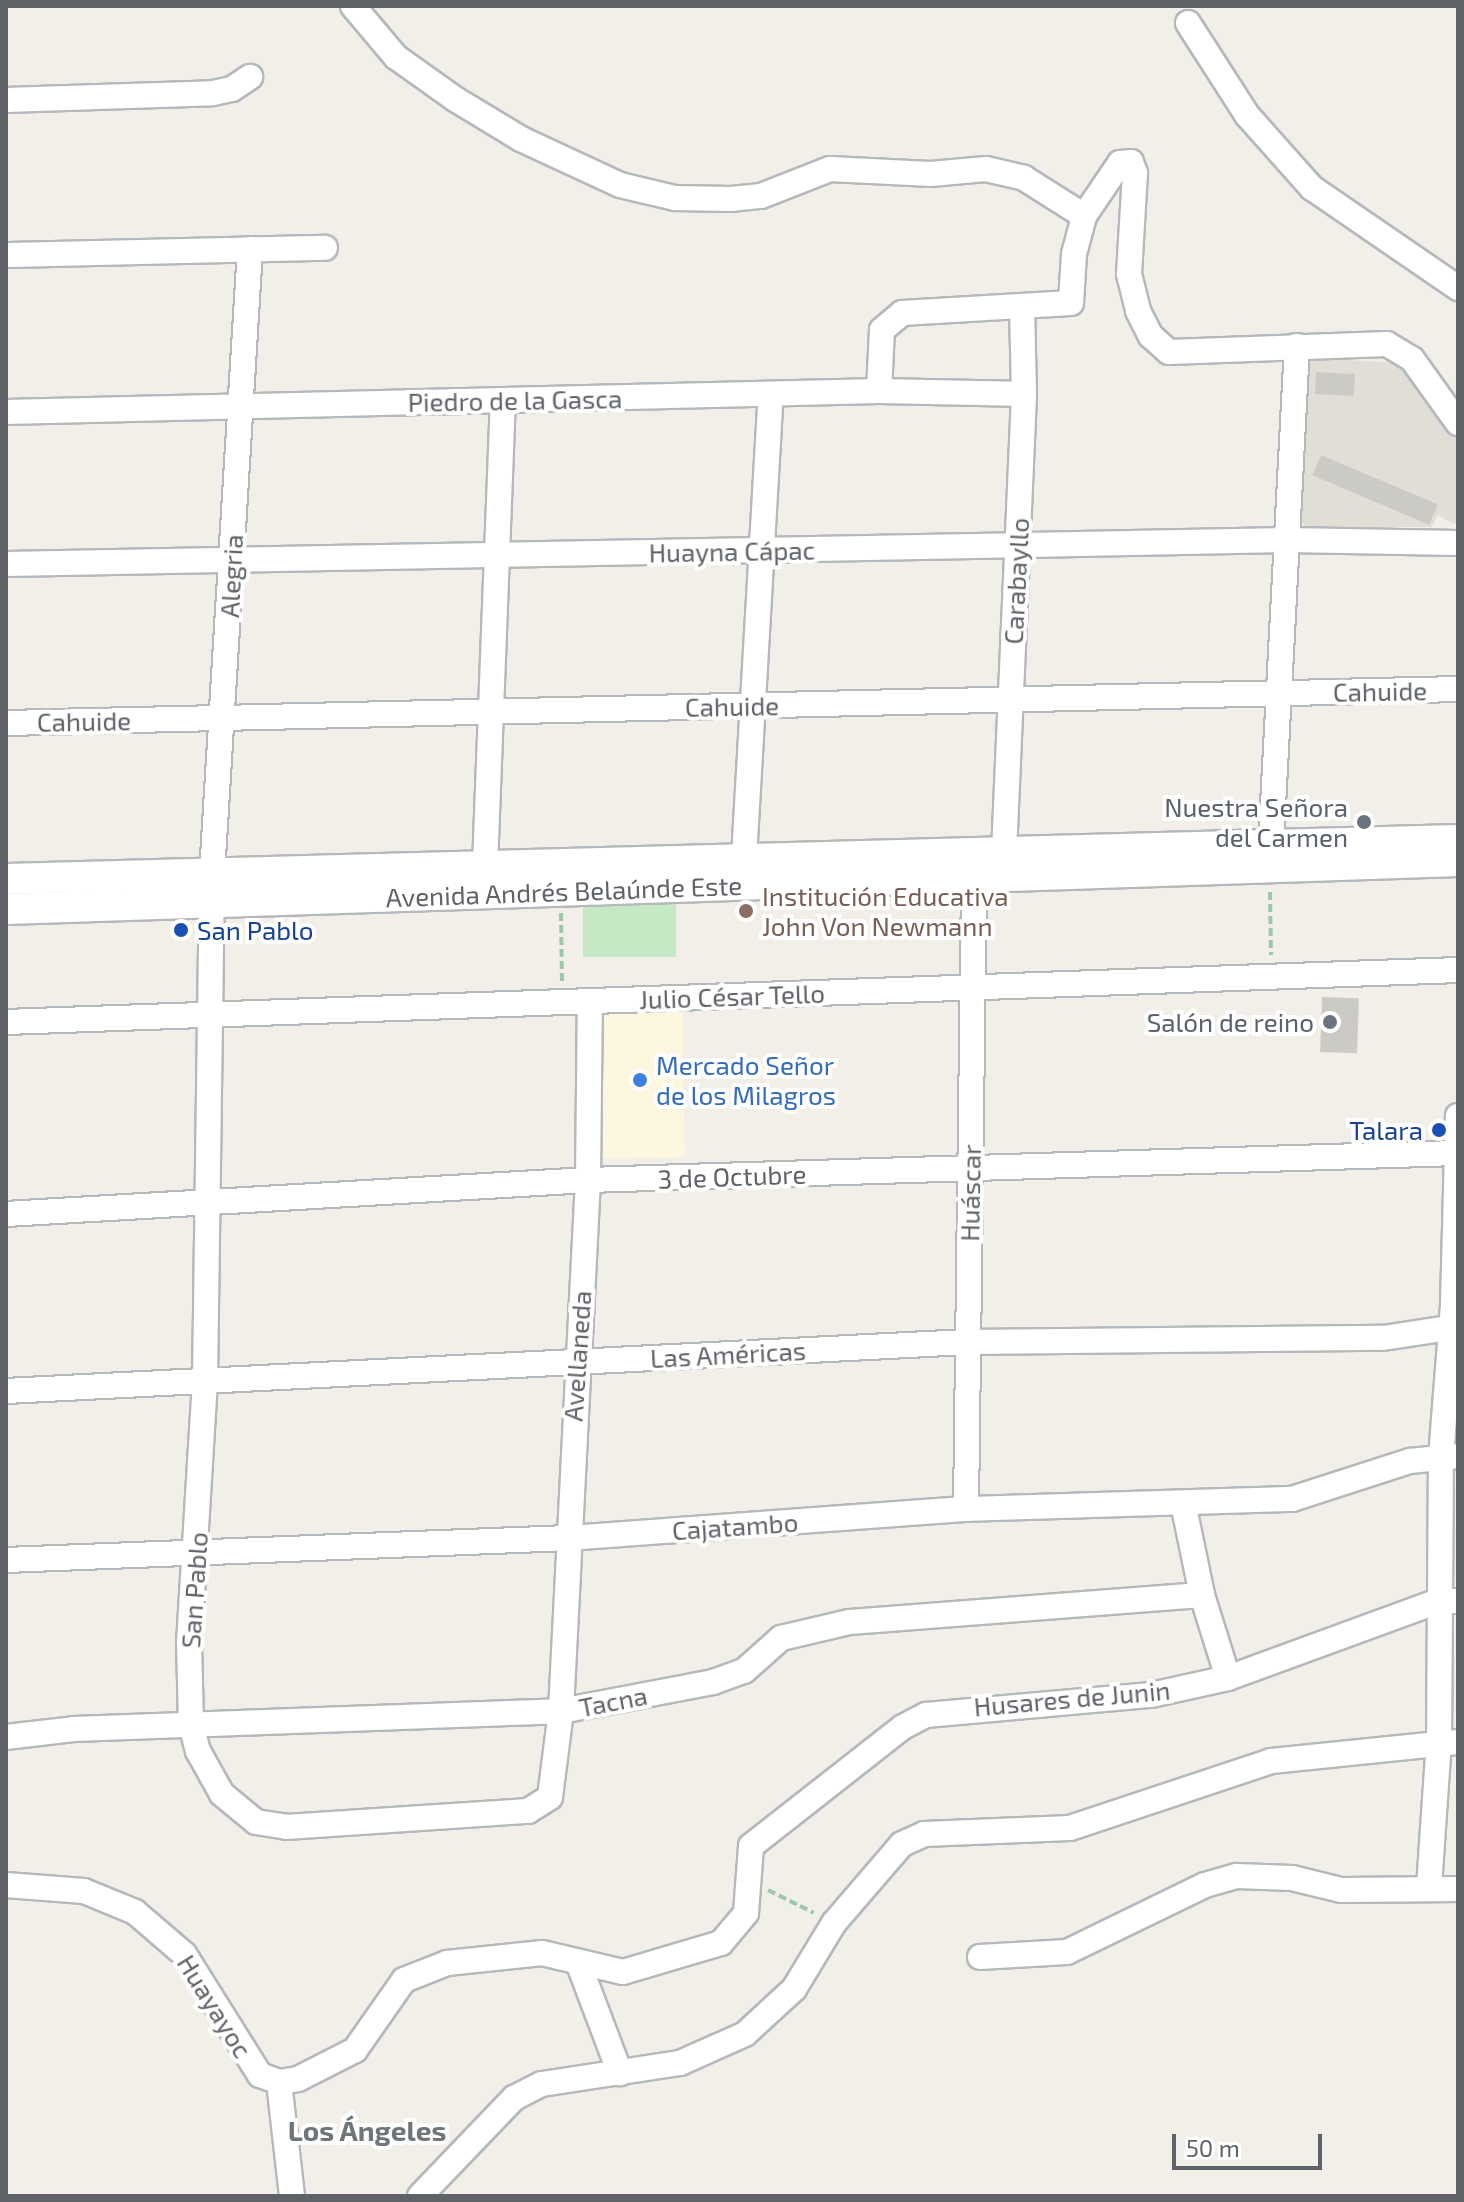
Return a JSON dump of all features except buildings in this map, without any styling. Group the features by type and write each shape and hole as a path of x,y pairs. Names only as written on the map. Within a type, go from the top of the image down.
{"street":[{"path":"353,6 396,57 455,99 543,151 620,185 675,198 731,199 761,196 830,169 931,174 986,169 1024,178 1084,216"},
{"path":"1188,23 1247,115 1312,188 1458,288"},
{"path":"6,100 213,93 232,89 250,77"},
{"path":"879,391 882,330 891,318 902,313 1071,303 1074,254 1084,216 1120,163 1131,162 1135,173 1129,274 1138,311 1151,336 1169,352 1387,344 1412,359 1458,423"},
{"path":"6,255 325,248"},
{"name":"Alegria","path":"212,888 250,249"},
{"name":"Carabayllo","path":"1004,853 1024,394 1022,308"},
{"path":"1271,856 1297,346"},
{"name":"Piedro de la Gasca","path":"6,412 879,391 1024,394"},
{"path":"743,872 771,394"},
{"path":"485,866 503,400"},
{"name":"Huayna Cápac","path":"6,564 1288,540 1458,543"},
{"name":"Cahuide","path":"6,723 1458,689"},
{"name":"Avenida Andrés Belaúnde Este","path":"6,909 212,888 485,866 974,877 1458,840"},
{"name":"Avenida Andrés Belaúnde Este","path":"6,879 212,888 560,891 743,872 1004,853 1458,861"},
{"name":"Huáscar","path":"966,1509 974,877"},
{"name":"San Pablo","path":"212,888 205,1381 198,1555 189,1642 191,1725 198,1751 222,1794 256,1822"},
{"name":"Julio César Tello","path":"6,1022 1458,970"},
{"name":"Avellaneda","path":"256,1822 286,1827 528,1811 550,1797 561,1711 576,1361 588,1180 590,1001"},
{"path":"1429,1887 1448,1742 1450,1456 1458,1116"},
{"name":"3 de Octubre","path":"6,1214 588,1180 1457,1153"},
{"name":"Las Américas","path":"6,1391 968,1342 1383,1338 1453,1312"},
{"name":"Cajatambo","path":"6,1560 198,1555 569,1538 966,1509 1292,1499 1410,1461 1450,1456"},
{"path":"1183,1503 1202,1595 1228,1678"},
{"name":"Tacna","path":"6,1737 191,1725 561,1711 713,1682 744,1671 781,1638 849,1622 1202,1595"},
{"name":"Husares de Junin","path":"578,1962 623,1972 721,1943 746,1913 751,1846 836,1778 926,1715 1151,1695 1228,1678 1448,1601"},
{"path":"420,2196 514,2098 542,2084 680,2063 745,2034 794,1989 834,1923 902,1844 924,1834 1070,1828 1271,1761 1448,1742"},
{"path":"980,1957 1067,1952 1205,1885 1237,1876 1292,1878 1341,1890 1458,1889"},
{"name":"Huayayoc","path":"6,1885 103,1896 153,1924 184,1954 260,2075 279,2082"},
{"path":"292,2196 279,2082 344,2059 404,1980 447,1963 542,1953 578,1962 620,2073"}],"path":[{"path":"1271,856 1272,977"},
{"path":"560,891 562,1002"},
{"path":"750,1881 834,1923"}],"shaded area":[{"path":"1305,358 1408,363 1458,438 1458,521 1453,524 1438,515 1432,527 1306,527 1299,519"},
{"name":"Mercado Señor de los Milagros","path":"682,999 685,1157 601,1158 598,1000"}],"green space":[{"path":"583,902 676,902 676,957 583,957"}],"place":[{"name":"Nuestra Señora del Carmen","path":"1364,822"},
{"name":"Institución Educativa John Von Newmann","path":"746,911"},
{"name":"San Pablo","path":"181,930"},
{"name":"Salón de reino","path":"1330,1022"},
{"name":"Mercado Señor de los Milagros","path":"640,1080"},
{"name":"Talara","path":"1439,1130"}],"district":[{"name":"Los Ángeles","path":"367,2130"}]}
